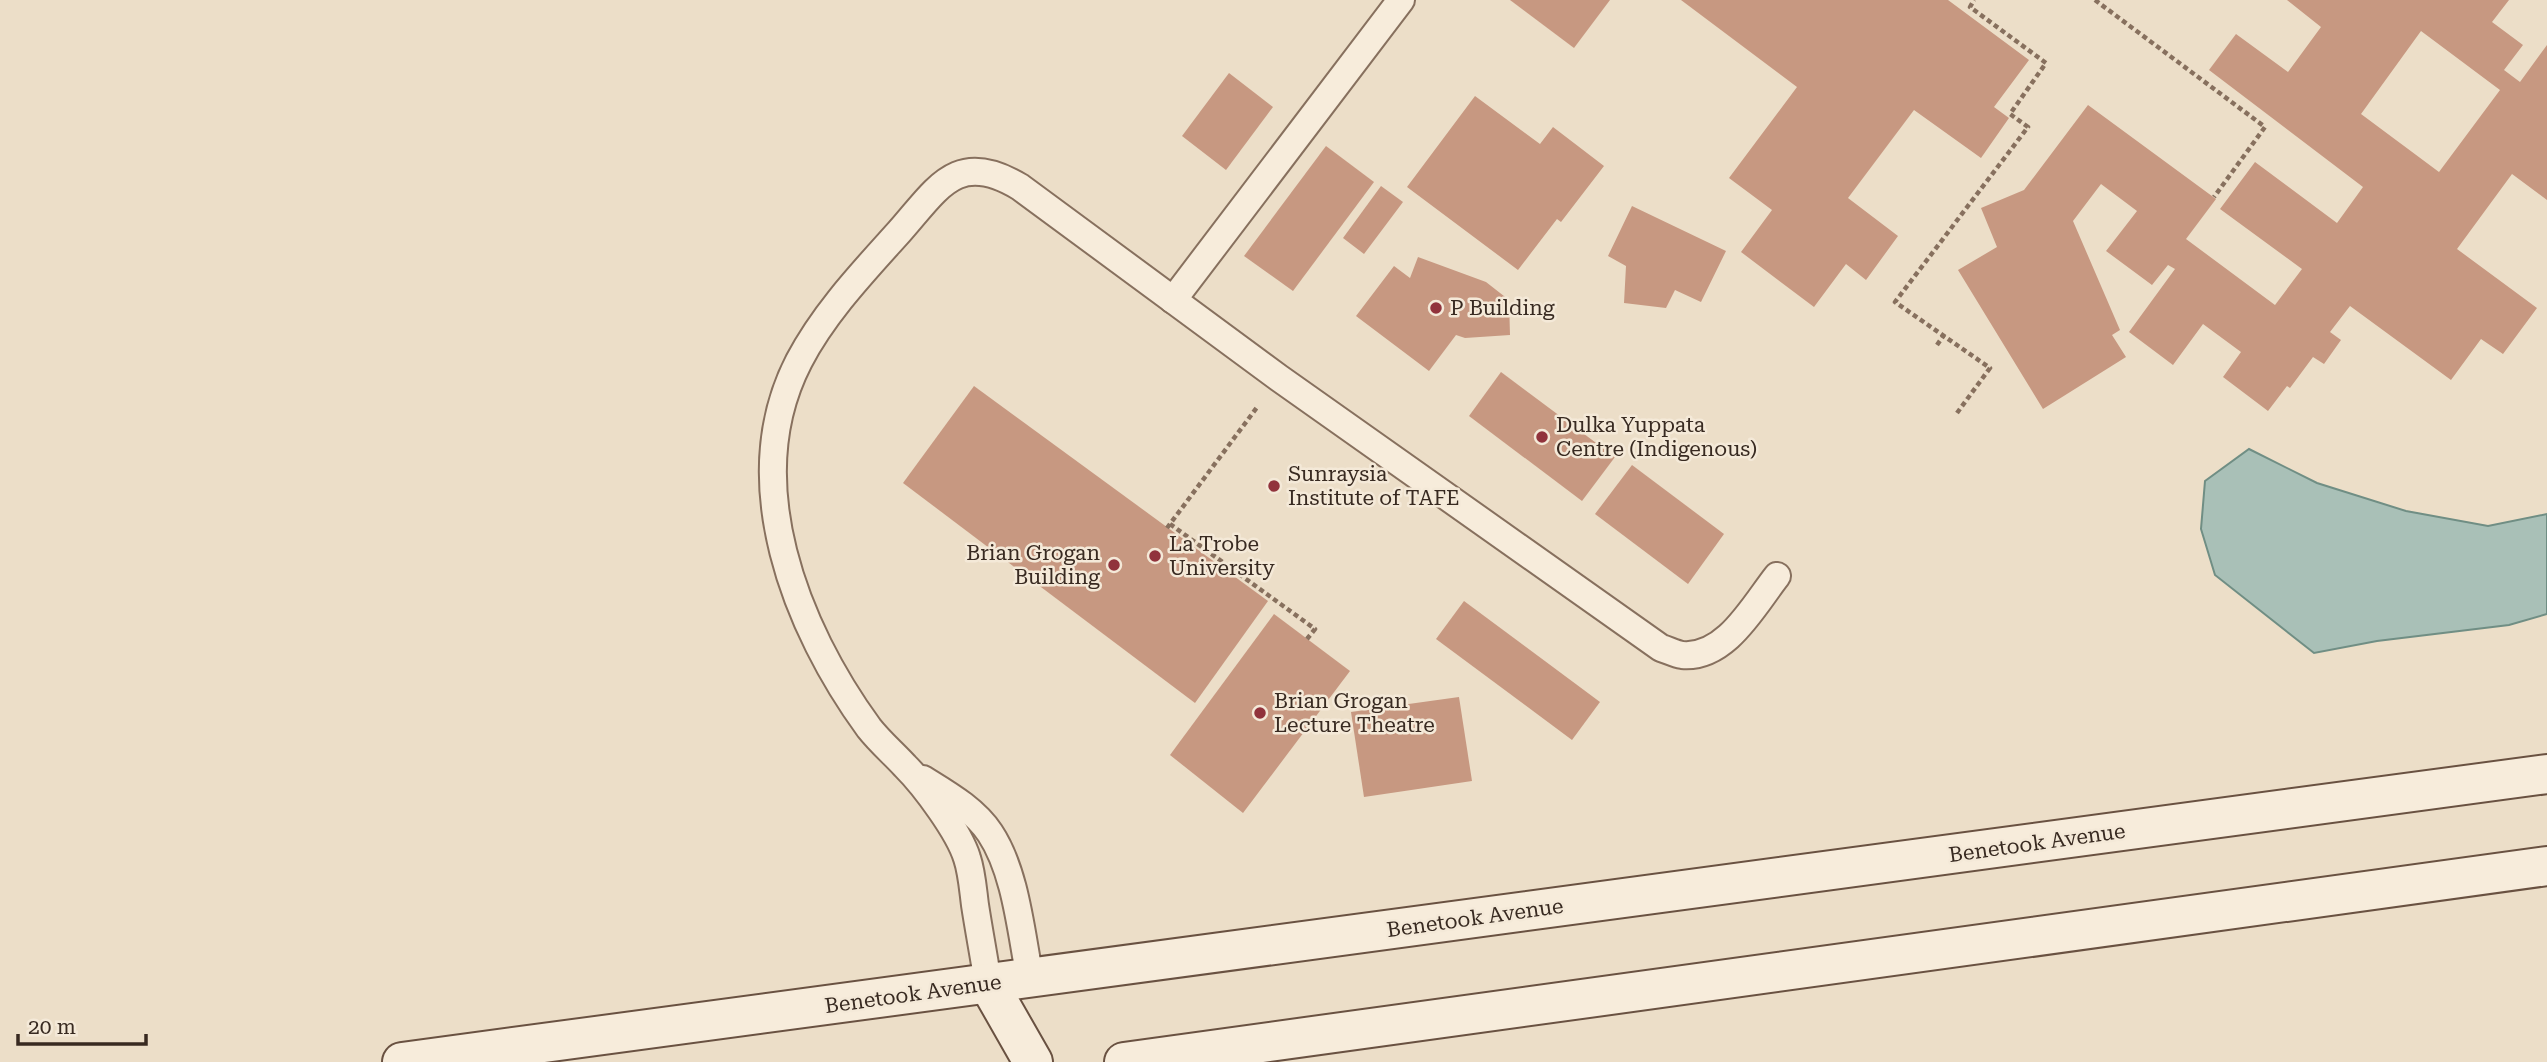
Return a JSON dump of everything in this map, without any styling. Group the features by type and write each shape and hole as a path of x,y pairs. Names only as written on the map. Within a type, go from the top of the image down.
{"main road":[{"name":"Benetook Avenue","path":"402,1062 2547,774"},
{"path":"1124,1062 2547,866"},
{"path":"1030,978 1038,1062"},
{"path":"988,983 1032,1062"}],"lane":[{"path":"1173,300 1401,0"},
{"path":"988,983 967,857 951,826 907,768 871,730 851,702 822,652 798,595 780,539 774,489 775,442 784,400 812,338 935,191 955,175 969,172 993,174 1020,187 1279,378 1661,648 1681,655 1697,654 1717,645 1733,632 1777,576"},
{"path":"907,768 963,805 989,832 1004,859 1010,879 1030,978"}],"path":[{"path":"1957,414 1990,368 1895,302 2028,127 2010,114 2046,63 1970,7 1975,0"},
{"path":"2095,0 2265,127 2214,198"},
{"path":"1937,345 1944,335"},
{"path":"1279,378 1169,526 1315,629 1307,639"}],"shaded area":[{"path":"2249,449 2317,483 2406,511 2488,526 2547,514 2547,614 2509,625 2377,641 2314,653 2215,575 2201,529 2205,481"}],"building":[{"path":"1510,0 1610,0 1574,48"},
{"path":"1681,0 1948,0 2029,60 1994,107 2009,118 1981,158 1914,110 1848,198 1898,236 1866,280 1846,264 1814,307 1741,252 1772,210 1729,178 1797,87"},
{"path":"2287,0 2509,0 2492,22 2523,45 2504,70 2520,82 2547,45 2547,200 2512,174 2457,249 2537,308 2503,354 2481,339 2451,380 2350,306 2330,332 2341,340 2324,364 2313,357 2290,388 2287,386 2268,411 2223,377 2241,352 2203,324 2173,365 2129,332 2175,269 2168,265 2152,285 2106,251 2137,211 2101,184 2073,221 2120,330 2112,335 2126,357 2043,409 1958,270 1997,247 1981,208 2024,190 2088,105 2216,199 2186,239 2275,305 2302,269 2220,209 2255,162 2337,223 2363,187 2209,70 2236,34 2288,72 2321,27","holes":["2421,31 2500,90 2439,172 2361,114"]},
{"path":"1229,73 1273,107 1226,170 1182,136"},
{"path":"1475,96 1540,144 1553,127 1604,166 1561,222 1557,219 1518,270 1407,187"},
{"path":"1326,146 1374,182 1293,291 1244,256"},
{"path":"1381,186 1403,202 1364,254 1343,238"},
{"path":"1632,206 1726,251 1701,302 1675,290 1666,308 1624,303 1626,266 1608,256"},
{"name":"P Building","path":"1418,257 1486,282 1509,300 1510,335 1465,338 1456,335 1429,371 1356,316 1394,266 1410,278"},
{"name":"Dulka Yuppata Centre (Indigenous)","path":"1501,372 1615,457 1582,501 1469,416"},
{"name":"Brian Grogan Building","path":"974,386 1268,601 1195,703 903,483"},
{"path":"1632,465 1724,534 1688,584 1595,514"},
{"path":"1464,601 1600,702 1572,740 1436,639"},
{"name":"Brian Grogan Lecture Theatre","path":"1274,614 1350,671 1243,813 1170,755"},
{"path":"1459,697 1472,781 1364,797 1351,712"}],"place":[{"name":"P Building","path":"1436,308"},
{"name":"Dulka Yuppata Centre (Indigenous)","path":"1542,437"},
{"name":"Sunraysia Institute of TAFE","path":"1274,486"},
{"name":"La Trobe University","path":"1155,556"},
{"name":"Brian Grogan Building","path":"1114,565"},
{"name":"Brian Grogan Lecture Theatre","path":"1260,713"}]}
